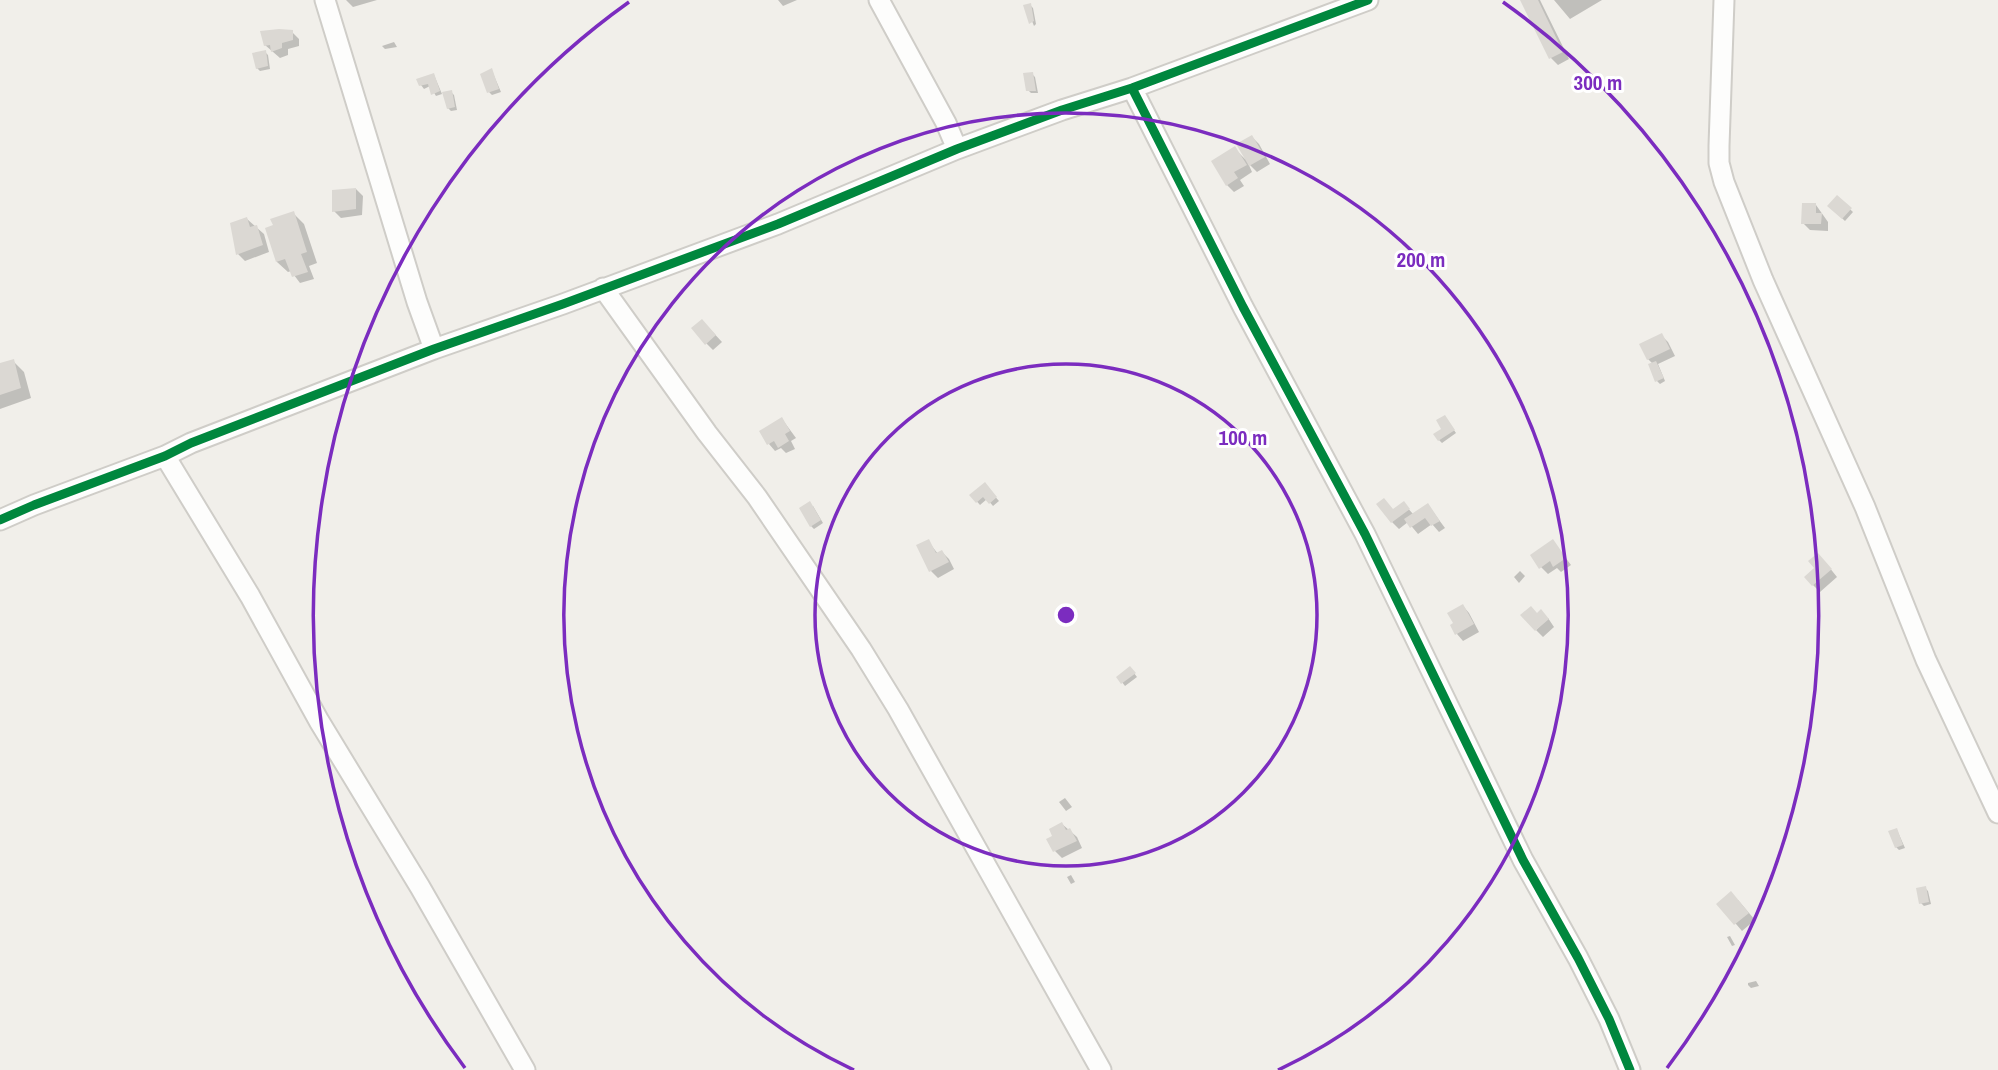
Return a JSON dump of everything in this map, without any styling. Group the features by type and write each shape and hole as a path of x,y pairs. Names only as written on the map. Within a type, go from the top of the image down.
{"street":[{"path":"325,0 417,302 434,349"},
{"path":"878,0 946,123 957,149"},
{"path":"0,520 434,349 778,224 957,149 1062,110 1132,88 1368,0"},
{"path":"1724,0 1719,146 1719,163 1724,182 1763,280 1865,508 1926,660 1998,813"},
{"path":"1132,88 1244,307 1365,534 1523,860 1585,970 1630,1070"},
{"path":"603,288 757,497 861,649 898,709 1101,1070"},
{"path":"165,456 250,596 319,721 420,887 525,1070"}],"building":[{"path":"1520,0 1538,0 1563,52 1549,59"},
{"path":"1031,3 1034,21 1029,24 1023,5"},
{"path":"293,30 293,40 282,43 282,48 271,52 270,45 264,46 260,31"},
{"path":"266,50 268,66 256,69 252,53"},
{"path":"492,68 499,89 487,93 480,74"},
{"path":"1033,72 1036,91 1026,91 1023,73"},
{"path":"434,73 440,91 431,95 428,84 419,86 416,79"},
{"path":"452,90 455,107 447,109 442,92"},
{"path":"1252,135 1265,157 1249,166 1236,144"},
{"path":"1235,146 1247,165 1234,172 1238,178 1226,186 1211,161"},
{"path":"356,188 356,209 332,212 332,190"},
{"path":"1837,195 1852,208 1842,219 1827,206"},
{"path":"1802,203 1816,203 1816,213 1822,213 1821,224 1801,224"},
{"path":"294,211 307,252 301,254 308,272 292,277 285,259 276,262 265,228 273,225 270,219"},
{"path":"247,217 250,227 257,225 263,245 236,255 230,223"},
{"path":"702,319 716,335 705,345 691,328"},
{"path":"1662,333 1670,349 1647,360 1639,344"},
{"path":"14,359 21,388 0,395 0,363"},
{"path":"1656,361 1664,378 1655,382 1648,364"},
{"path":"1445,415 1455,430 1438,441 1433,434 1441,429 1436,420"},
{"path":"782,417 790,431 785,434 789,441 778,448 774,441 767,445 759,431"},
{"path":"985,482 997,497 989,504 983,497 976,503 969,495"},
{"path":"1384,498 1393,509 1404,501 1410,509 1391,523 1376,504"},
{"path":"810,501 821,520 810,527 799,508"},
{"path":"1428,503 1440,521 1431,526 1425,518 1410,528 1404,519"},
{"path":"929,539 936,553 942,550 949,562 929,572 916,545"},
{"path":"1553,539 1566,558 1553,567 1550,561 1539,569 1530,555"},
{"path":"1818,553 1832,569 1812,586 1804,577 1814,568 1808,561"},
{"path":"1463,604 1474,624 1455,635 1450,625 1453,623 1447,613"},
{"path":"1531,606 1537,613 1541,609 1549,619 1535,631 1520,615"},
{"path":"1130,666 1136,673 1121,684 1116,677"},
{"path":"1062,822 1066,830 1070,828 1077,841 1053,852 1046,839 1052,836 1049,829"},
{"path":"1897,828 1903,845 1895,848 1888,831"},
{"path":"1926,886 1929,902 1919,904 1916,888"},
{"path":"1731,891 1749,913 1734,925 1716,904"}],"cycle path":[{"path":"0,520 434,349 778,224 957,149 1062,110 1132,88 1368,0"},
{"path":"1132,88 1243,307 1365,534 1523,860 1609,1019 1630,1070"}]}
